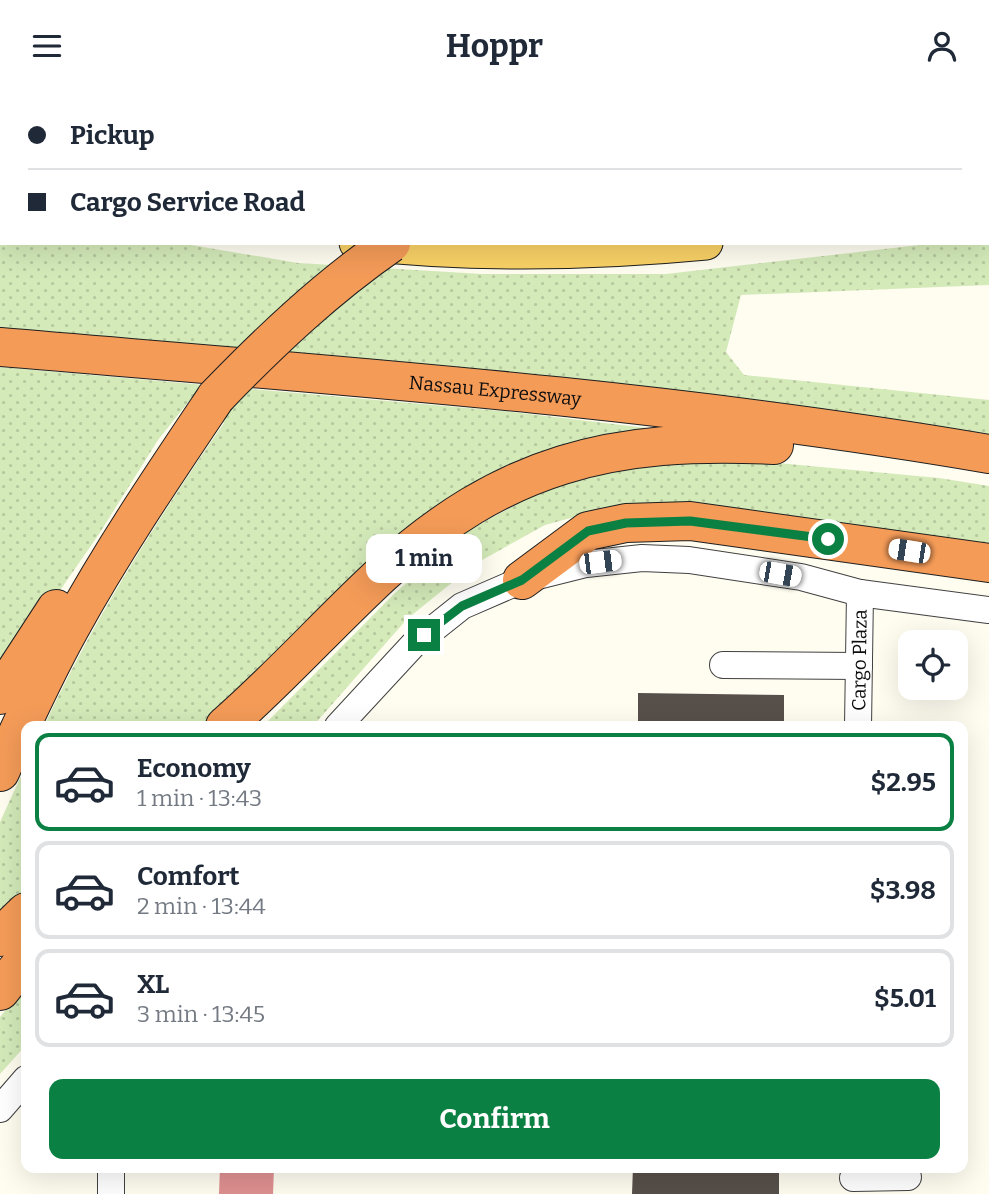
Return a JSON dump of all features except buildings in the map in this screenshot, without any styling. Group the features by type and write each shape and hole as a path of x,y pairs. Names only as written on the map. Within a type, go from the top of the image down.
{"highway":[{"path":"0,695 119,515 216,397 301,314 341,279 388,245"},
{"name":"Nassau Expressway","path":"0,347 511,391 986,453"},
{"path":"23,721 85,601 128,529 216,397"},
{"path":"233,720 366,589 424,538 478,502 533,475 620,450 705,443 986,453"},
{"path":"522,580 588,531 639,522 690,521 989,563"},
{"path":"0,772 21,726"},
{"path":"0,937 21,917"},
{"path":"0,991 21,964"}],"main road":[{"path":"376,245 492,252 602,251 680,245"}],"street":[{"path":"342,721 390,667 435,625 462,606 522,580 586,564 642,558 689,560 801,577 860,593 989,610"},
{"name":"Cargo Plaza","path":"858,721 860,593"},
{"path":"723,665 859,666"},
{"path":"0,1109 21,1086"},
{"path":"111,1173 111,1194"},
{"path":"853,1180 908,1177"}],"green space":[{"path":"0,245 191,245 298,263 482,274 666,274 920,245 989,245 989,285 741,295 726,352 744,375 989,400 989,441 0,328"},
{"path":"0,367 512,412 664,430 575,447 230,703 210,721 46,721 105,609 224,423 193,396 158,440 99,534 0,677"},
{"path":"736,459 939,478 989,486 989,548 788,515 693,505 618,505 545,525 475,564 407,619 317,721 268,721 395,593 465,532 549,487 647,463"},
{"path":"21,776 21,897 0,917 0,822"},
{"path":"21,991 21,1051 0,1074 0,1017"}],"taxiway":[{"path":"246,1194 247,1173"}],"route":[{"path":"424,635 462,606 522,580 588,531 626,523 690,521 828,539"}]}
